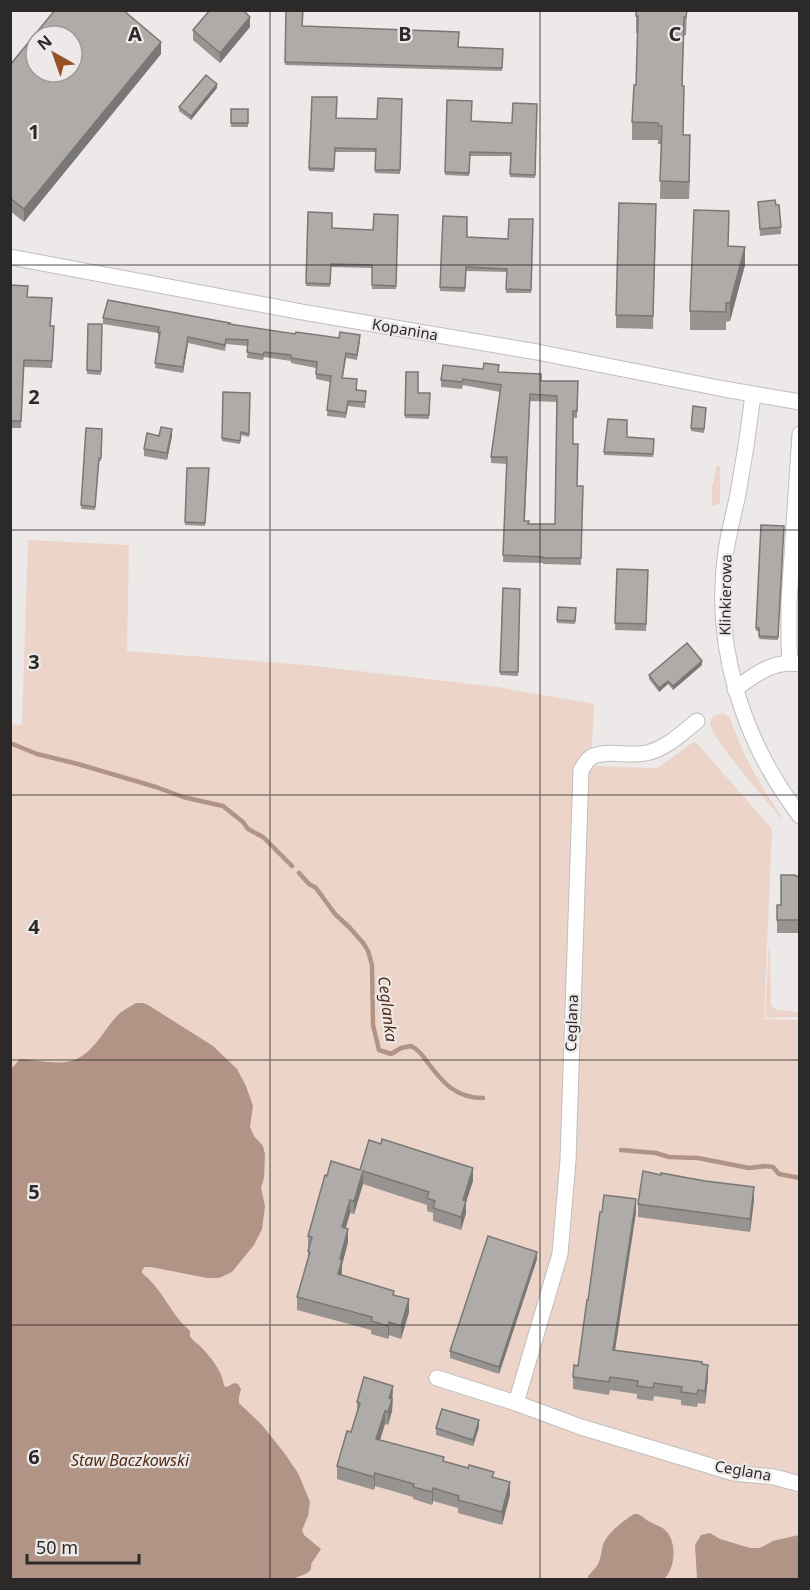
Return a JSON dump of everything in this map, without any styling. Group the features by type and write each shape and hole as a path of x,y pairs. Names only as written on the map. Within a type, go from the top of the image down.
{"street":[{"name":"Kopanina","path":"10,257 800,402"},
{"name":"Klinkierowa","path":"753,394 738,493 726,551 723,579 725,636 735,689 744,718 760,754 785,798 800,816"},
{"path":"735,689 767,668 779,663 795,663 789,645 789,601 800,434"},
{"name":"Ceglana","path":"516,1402 560,1254 568,1154 581,770 588,759 602,753 627,755 650,752 671,741 697,721"},
{"name":"Ceglana","path":"437,1378 516,1402 581,1427 734,1473 774,1477 800,1484"}],"shaded area":[{"path":"717,466 720,466 720,503 712,506 712,487"},
{"path":"28,540 129,545 127,651 306,665 497,687 594,704 591,766 657,768 695,741 772,829 764,1019 799,1020 799,1579 11,1579 10,724 22,725"},
{"path":"724,713 730,718 746,757 781,818 741,770 712,730 710,723 712,719"},
{"path":"769,944 771,1006 778,1010 799,1012 799,1017 765,1018"}],"water":[{"name":"Staw Baczkowski","path":"136,1003 148,1005 213,1046 237,1069 253,1106 250,1127 263,1146 265,1154 264,1178 261,1188 265,1206 262,1229 254,1245 232,1272 219,1278 207,1278 151,1267 145,1267 142,1273 190,1331 192,1339 212,1359 219,1370 224,1386 238,1384 241,1389 239,1403 262,1425 298,1473 310,1502 308,1516 302,1530 304,1535 321,1549 311,1564 310,1570 294,1579 11,1579 11,1069 20,1059 58,1063 79,1058 92,1047 120,1013"},
{"path":"634,1514 663,1528 669,1535 674,1552 672,1565 667,1575 664,1579 587,1579 598,1564 608,1536"},
{"path":"710,1533 720,1539 750,1548 760,1548 773,1541 799,1535 799,1579 697,1579 695,1545 701,1535"}],"building":[{"path":"55,10 123,10 161,42 24,209 10,198 10,65 24,48 24,84 84,84 84,24 44,24"},
{"path":"210,10 243,10 250,17 220,53 193,30"},
{"path":"286,10 303,10 302,26 459,32 458,47 503,49 502,68 285,62"},
{"path":"636,10 687,10 686,17 684,17 682,86 684,86 683,135 690,135 689,182 660,181 662,126 658,126 658,123 632,122 634,85 636,85 638,16 636,16"},
{"path":"206,75 217,84 191,116 179,107"},
{"path":"312,97 337,97 336,118 377,119 378,98 402,99 400,170 375,170 376,149 335,148 334,169 309,168"},
{"path":"447,100 472,101 471,121 512,123 513,103 537,104 535,175 510,174 511,153 470,152 469,173 445,172"},
{"path":"231,109 248,109 248,123 231,123"},
{"path":"775,200 776,205 779,205 781,227 760,229 758,202"},
{"path":"619,203 656,204 653,316 616,315"},
{"path":"694,210 729,211 728,246 745,247 730,303 726,303 726,312 690,311"},
{"path":"308,212 332,213 332,228 373,230 374,214 398,215 396,286 372,285 372,265 331,264 330,284 306,283"},
{"path":"443,216 467,217 467,237 508,239 509,219 533,219 531,290 506,289 507,269 466,267 465,288 440,287"},
{"path":"10,285 28,286 27,297 52,298 50,326 54,326 52,361 24,360 21,421 10,421"},
{"path":"108,300 229,324 295,334 296,332 339,338 340,332 360,335 357,355 346,353 342,378 357,379 356,390 366,391 365,402 348,401 346,413 327,410 331,376 316,374 317,362 291,358 291,355 264,352 263,355 247,352 248,340 226,339 225,345 188,337 183,367 155,363 159,327 103,318"},
{"path":"88,324 102,324 101,371 87,370"},
{"path":"484,363 499,365 498,372 541,374 541,381 578,381 577,411 573,411 573,444 578,444 577,486 583,486 581,558 503,555 507,457 491,457 501,385 463,379 462,382 441,380 443,365 483,369","holes":["530,394 557,396 555,524 528,524 529,521 524,521"]},
{"path":"406,372 418,372 418,393 430,393 429,415 405,415"},
{"path":"223,392 250,393 249,434 241,432 240,441 222,438"},
{"path":"693,406 706,408 704,429 691,428"},
{"path":"608,419 627,420 627,437 654,439 653,454 604,452"},
{"path":"161,427 172,429 167,453 144,449 147,433 159,436"},
{"path":"86,428 102,429 95,507 81,505"},
{"path":"187,468 209,468 205,523 185,522"},
{"path":"761,525 784,526 778,637 759,636 759,628 756,628"},
{"path":"617,569 648,570 646,624 615,623"},
{"path":"503,588 520,589 518,672 500,672"},
{"path":"558,607 576,608 575,621 557,620"},
{"path":"687,643 702,661 673,686 668,681 659,688 649,675"},
{"path":"781,875 795,875 800,878 800,920 777,920 777,905 781,905"},
{"path":"382,1139 473,1168 463,1200 466,1201 461,1217 433,1208 435,1201 427,1198 429,1192 363,1171 354,1201 350,1200 342,1227 348,1229 338,1274 394,1291 393,1295 409,1299 401,1326 389,1322 388,1326 371,1321 372,1317 297,1297 310,1252 308,1251 312,1237 308,1236 331,1161 360,1170 369,1140 381,1144"},
{"path":"643,1171 754,1187 750,1219 638,1204"},
{"path":"604,1195 636,1199 613,1350 702,1362 708,1365 705,1391 698,1390 697,1394 681,1392 682,1387 654,1383 653,1388 637,1386 638,1381 610,1377 609,1382 573,1377 574,1365 578,1366"},
{"path":"488,1236 537,1252 499,1367 450,1351"},
{"path":"364,1377 393,1386 388,1412 385,1411 376,1439 444,1457 443,1461 468,1468 469,1465 494,1472 492,1477 510,1482 502,1512 458,1500 459,1496 433,1488 432,1492 413,1487 414,1484 375,1473 374,1477 337,1466 347,1431 351,1432 360,1403 357,1402"},
{"path":"442,1409 479,1420 473,1440 436,1428"}],"waterway":[{"name":"Ceglanka","path":"10,743 37,754 78,764 183,797 223,806 248,829 263,837 292,866"},
{"name":"Ceglanka","path":"299,873 316,888 335,914 350,928 368,951 372,965 373,1025 379,1050 391,1054 401,1048 411,1046 421,1053 439,1077 451,1088 465,1095 483,1098"},
{"name":"Ceglanka","path":"621,1150 656,1153 669,1157 698,1158 749,1168 773,1167 779,1174 800,1178"}]}
